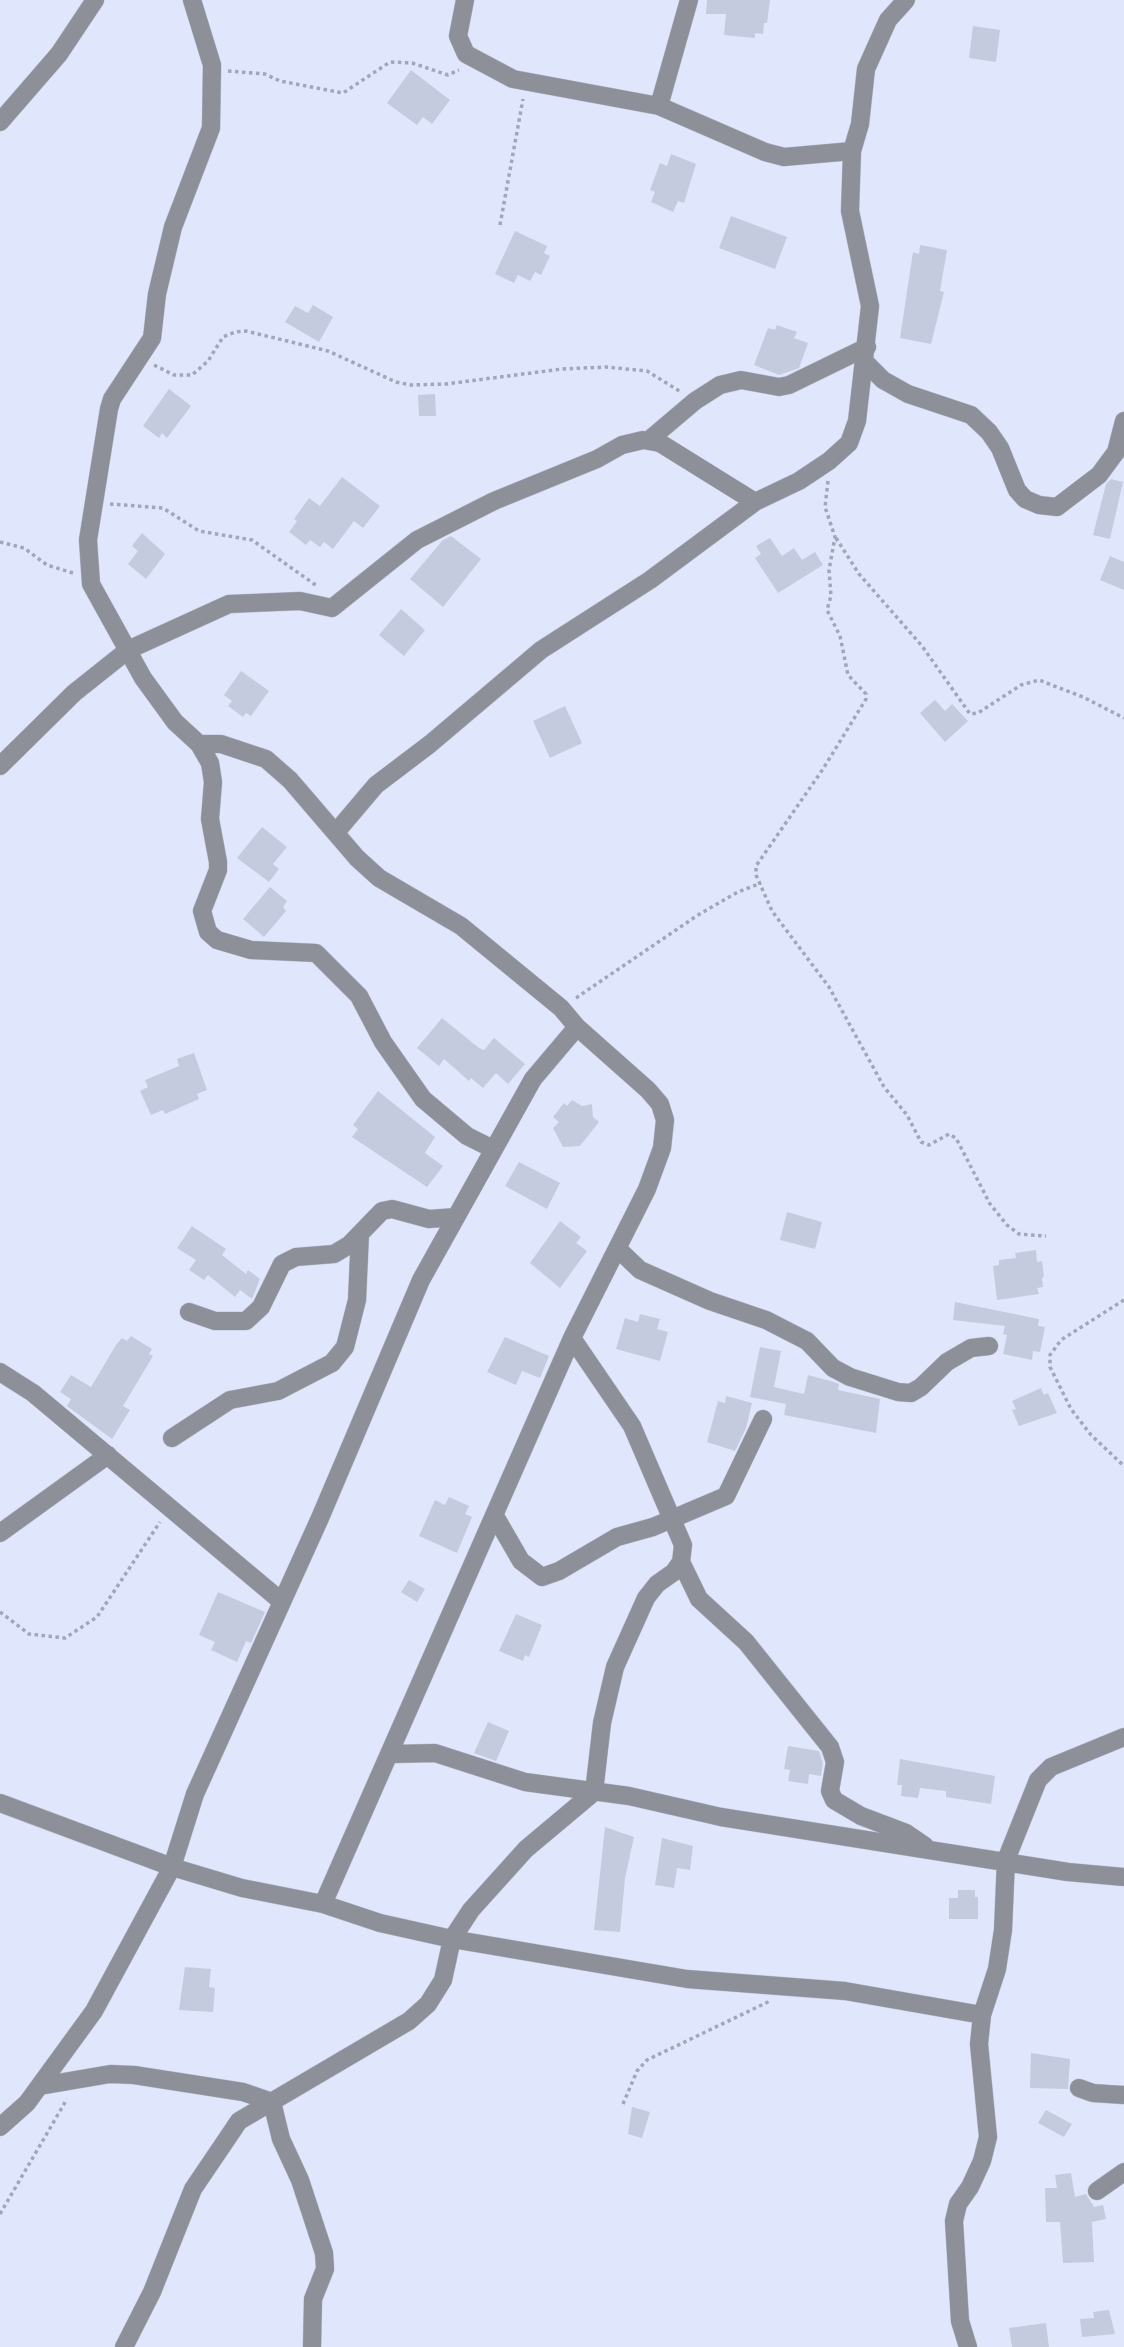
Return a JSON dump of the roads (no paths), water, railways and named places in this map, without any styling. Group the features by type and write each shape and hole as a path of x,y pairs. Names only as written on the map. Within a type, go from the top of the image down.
{"street":[{"path":"0,122 59,54 95,0"},
{"path":"192,0 207,40 213,75 211,128 173,227 159,282 152,338 112,399 88,540 90,582 143,678 175,722 199,744 210,763 213,782 210,819 218,870 202,911 208,932 217,940 243,949 316,953 359,996 383,1042 423,1099 467,1136 493,1149"},
{"path":"465,0 458,36 471,58 526,83 659,106 784,158 852,151"},
{"path":"659,106 689,0"},
{"path":"337,831 376,785 430,744 541,650 650,580 755,502 799,481 829,461 849,443 857,421 866,355 867,284 850,211 852,151 860,124 866,69 888,20 906,0"},
{"path":"649,440 706,393 720,385 741,380 779,387 789,385 866,355"},
{"path":"866,355 883,380 908,394 971,415 989,432 1000,448 1017,490 1025,499 1039,505 1056,507 1099,475 1116,452 1124,421"},
{"path":"0,766 74,693 128,650 229,604 300,601 332,608 417,540 444,525 597,459 622,445 649,440 660,443 755,502"},
{"path":"199,744 221,744 266,759 290,780 337,831 357,858 379,878 461,926 561,1008 577,1027 648,1090 660,1104 665,1120 662,1147 647,1189 572,1338 409,1704 392,1754 323,1904"},
{"path":"0,2127 27,2103 94,2011 172,1867 195,1794 326,1506 421,1280 533,1079 577,1027"},
{"path":"189,1312 215,1321 246,1321 261,1307 282,1264 296,1257 334,1254 360,1234 376,1216 392,1209 429,1219 456,1217"},
{"path":"172,1438 230,1400 278,1391 332,1363 345,1347 357,1300 360,1234"},
{"path":"618,1249 640,1270 710,1301 766,1320 807,1341 834,1368 850,1377 898,1392 911,1393 962,1353 971,1348 989,1346"},
{"path":"572,1338 632,1426 673,1519 683,1545 681,1562 699,1599 746,1642 830,1746 835,1762 830,1791 834,1800 861,1816 906,1833 931,1850"},
{"path":"0,1372 33,1393 281,1601"},
{"path":"495,1516 521,1561 542,1577 559,1571 617,1537 673,1519 726,1496 763,1419"},
{"path":"0,1533 108,1455"},
{"path":"124,2347 152,2292 193,2189 239,2121 409,2021 428,2004 443,1980 452,1939 471,1910 502,1873 594,1792 602,1723 615,1667 646,1598 681,1562"},
{"path":"968,2347 960,2321 954,2221 958,2204 970,2187 982,2161 988,2137 979,2044 982,2015 997,1969 1003,1930 1006,1860 1038,1780 1051,1767 1124,1737"},
{"path":"392,1754 435,1753 524,1782 629,1796 721,1817 1006,1860 1068,1872 1124,1877"},
{"path":"0,1802 172,1867 242,1888 323,1904 380,1923 452,1939 687,1979 786,1984 845,1991 982,2015"},
{"path":"40,2086 110,2074 134,2075 243,2092 272,2102"},
{"path":"1079,2088 1093,2093 1124,2095"},
{"path":"272,2102 281,2139 300,2180 324,2253 325,2269 313,2299 312,2347"},
{"path":"1097,2191 1124,2172"}]}
